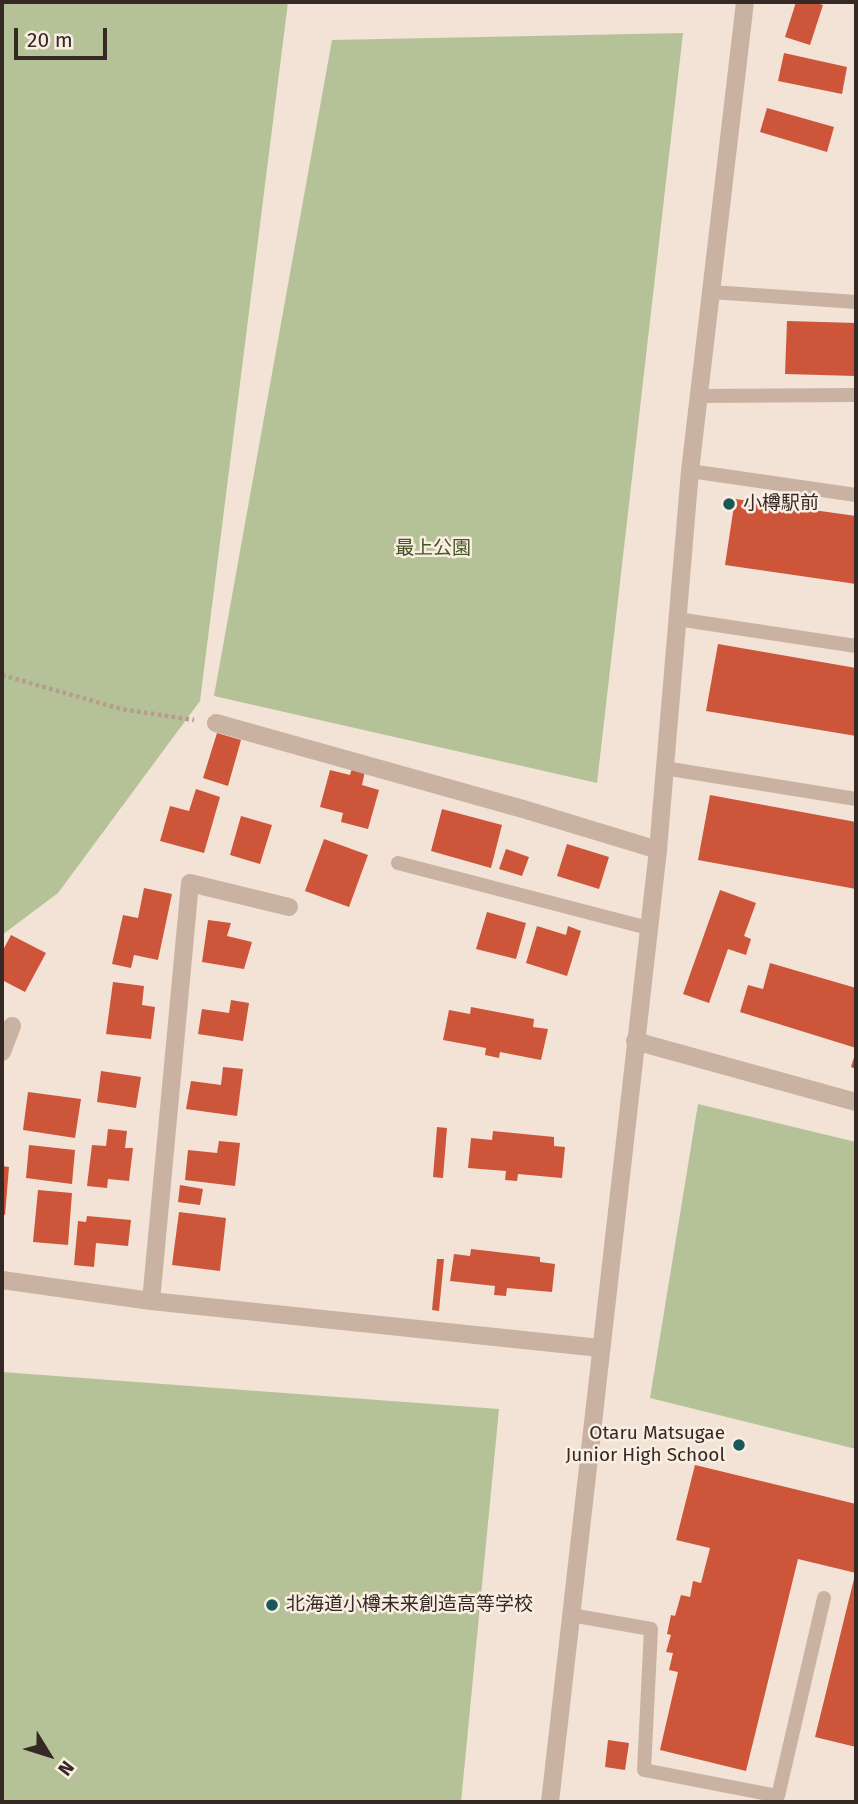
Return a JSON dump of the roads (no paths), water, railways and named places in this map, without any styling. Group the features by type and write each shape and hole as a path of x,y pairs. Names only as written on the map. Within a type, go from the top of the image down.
{"street":[{"path":"550,1802 657,850 690,471 745,2"},
{"path":"216,723 523,809 657,850"},
{"path":"151,1301 190,883 289,907"},
{"path":"2,1052 12,1026"},
{"path":"635,1041 856,1102"},
{"path":"2,1280 151,1301 600,1348"}],"lane":[{"path":"712,292 856,302"},
{"path":"699,396 856,395"},
{"path":"690,471 856,495"},
{"path":"677,619 856,646"},
{"path":"664,768 856,799"},
{"path":"398,863 648,928"},
{"path":"571,1615 651,1629 644,1770 778,1796 824,1598"}],"place":[{"name":"小樽駅前","path":"729,504"},
{"name":"Otaru Matsugae Junior High School","path":"739,1445"},
{"name":"北海道小樽未来創造高等学校","path":"272,1605"}],"park label":[{"name":"最上公園","path":"433,549"}]}
